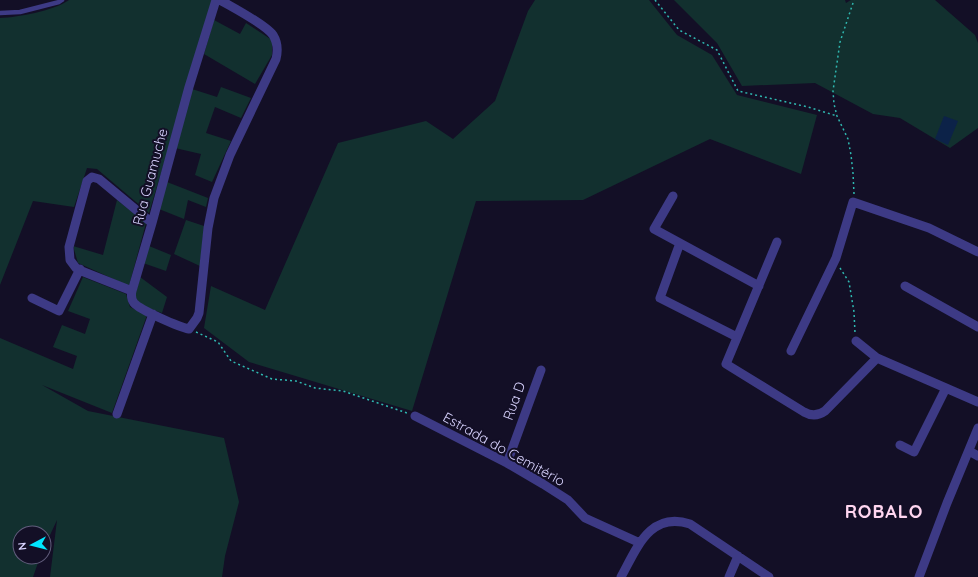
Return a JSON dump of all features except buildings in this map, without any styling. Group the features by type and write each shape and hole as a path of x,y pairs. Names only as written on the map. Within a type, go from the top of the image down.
{"street":[{"name":"Rua Guamuche","path":"132,291 174,139 216,0"},
{"path":"152,223 99,179 94,177 89,178 84,189 69,247 70,260 80,270 132,291 131,296 135,304 139,307 175,325 189,329 197,318 199,312 208,228 214,198 230,155 276,60 277,53 275,40 270,31 220,0"},
{"path":"673,196 654,229 759,286"},
{"path":"791,351 836,260 853,202 929,228 978,252"},
{"path":"777,242 726,364 797,408 812,415 817,415 825,411 877,358"},
{"path":"680,243 660,298 737,337"},
{"path":"32,298 59,311 80,270"},
{"path":"904,286 978,327"},
{"path":"117,414 153,314"},
{"path":"856,341 877,358 978,402"},
{"name":"Rua D","path":"507,463 541,370"},
{"path":"900,445 914,452 946,388"},
{"name":"Estrada do Cemitério","path":"415,416 507,463 568,500 585,518 640,543"},
{"path":"919,577 947,503 978,428"},
{"path":"969,452 978,456"},
{"path":"621,577 640,543 649,531 654,527 668,522 677,521 690,524 769,577"},
{"path":"729,577 738,556"}],"lane":[{"path":"0,12 20,12 62,0"}],"path":[{"path":"655,0 679,30 717,50 738,91 808,107 838,116"},
{"path":"853,202 853,173 851,154 848,139 834,104 833,91 840,42 854,0"},
{"path":"836,260 849,282 854,312 856,341"},
{"path":"189,329 218,342 230,361 272,379 296,381 315,388 343,391 415,416"}],"green space":[{"path":"69,0 213,0 149,213 97,169 87,168 74,207 33,201 0,285 0,18 36,13"},
{"path":"535,0 649,0 677,35 712,55 737,95 817,115 801,174 710,139 583,200 476,201 412,411 249,362 204,328 211,286 265,310 338,143 426,121 453,139 495,101 528,11"},
{"path":"674,0 845,0 846,3 851,0 935,0 975,35 978,43 978,128 950,148 900,118 873,114 815,83 742,86 717,43"},
{"path":"214,20 240,34 246,23 272,40 272,55 255,84 204,54"},
{"path":"221,87 251,98 241,118 215,107 206,133 231,141 212,182 195,175 201,154 175,148 192,89 217,97"},
{"path":"167,182 208,198 206,207 188,200 184,219 159,209"},
{"path":"117,200 146,223 129,286 78,263 73,246 103,255"},
{"path":"186,220 204,226 200,266 174,254"},
{"path":"149,246 171,255 166,271 143,263"},
{"path":"83,277 126,294 130,307 147,315 112,413 42,385 88,411 224,438 239,502 225,556 222,577 50,577 57,520 52,531 52,525 12,525 12,565 37,565 33,577 0,577 0,338 73,369 77,356 53,347 62,325 85,334 90,319 68,311"},
{"path":"140,277 167,297 162,313 140,305 135,296"}],"water":[{"path":"944,116 958,121 948,145 935,139"}],"district":[{"name":"ROBALO","path":"884,511"}]}
